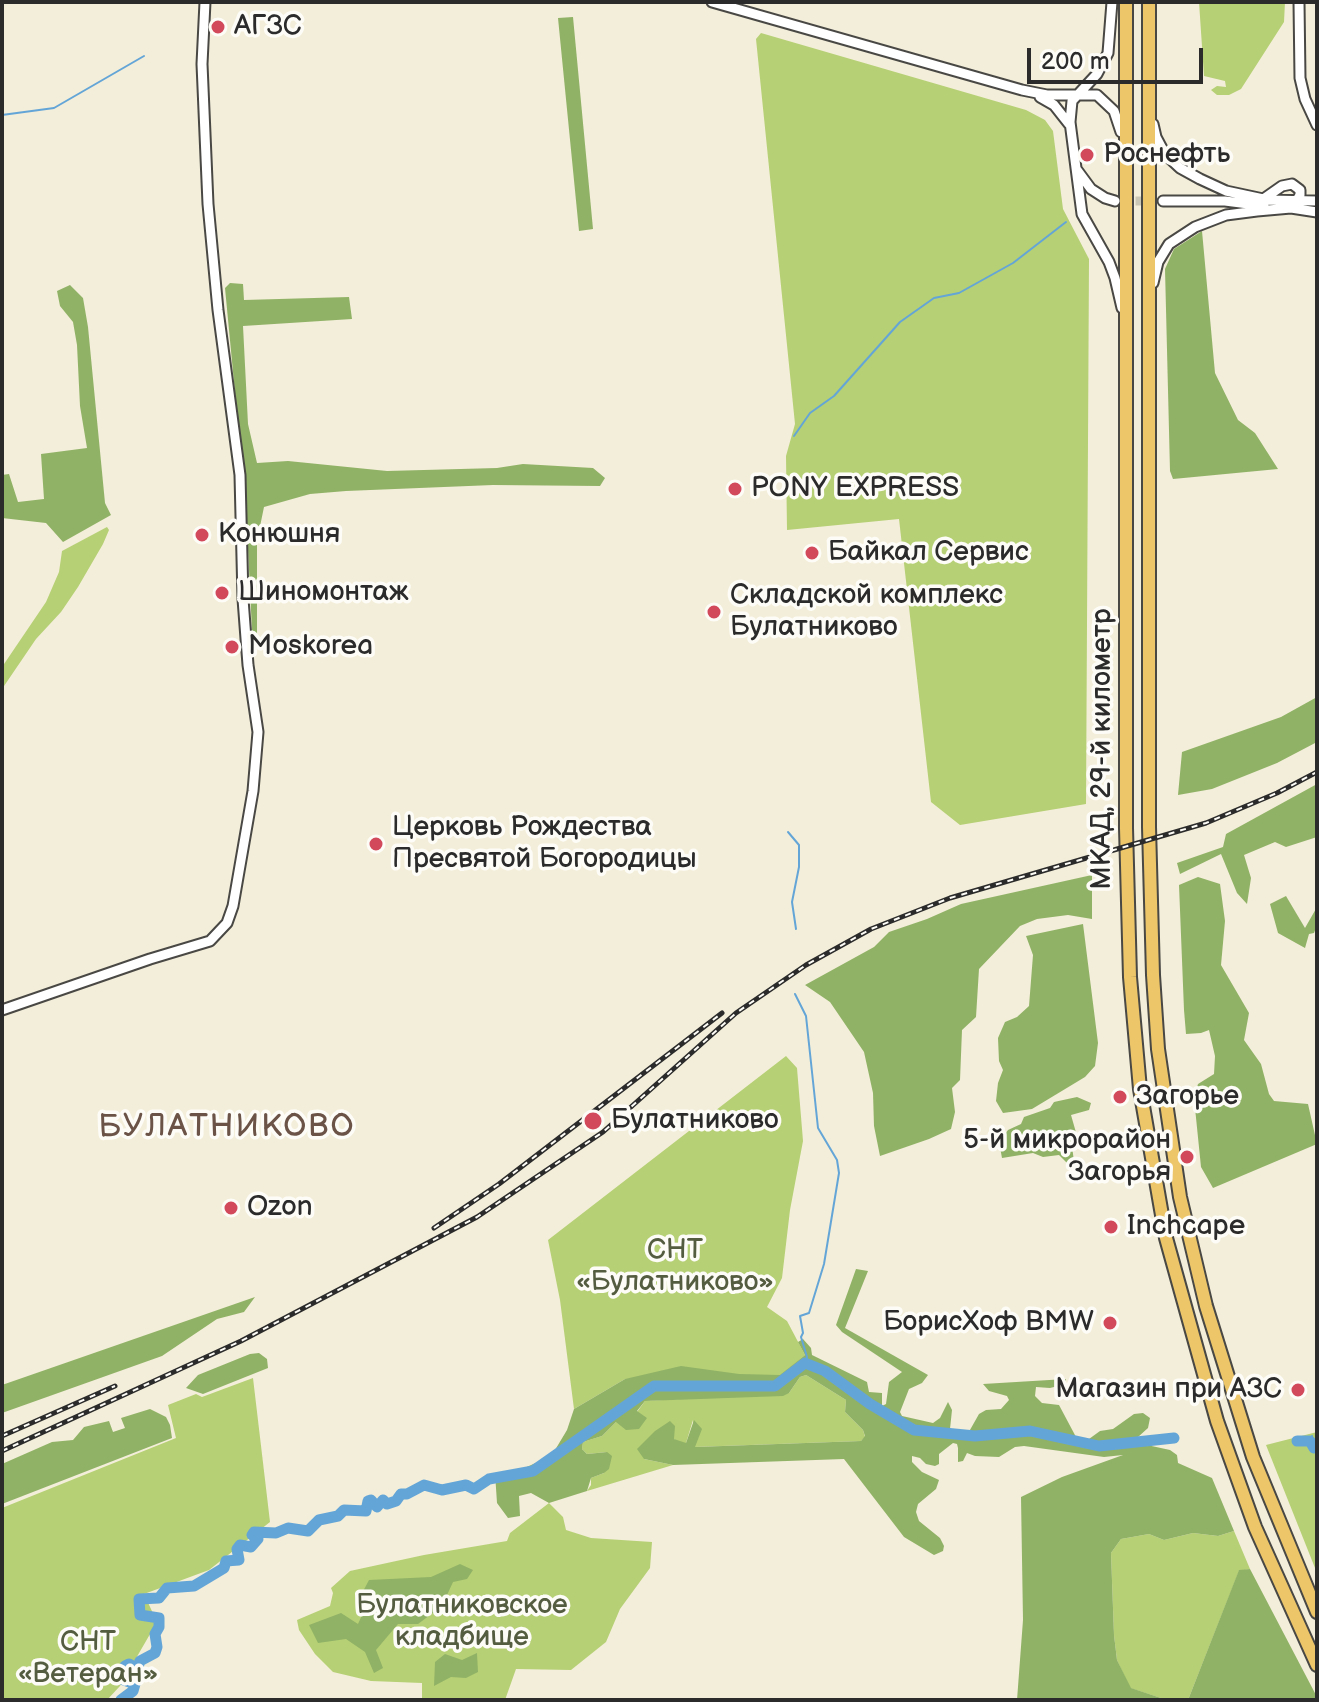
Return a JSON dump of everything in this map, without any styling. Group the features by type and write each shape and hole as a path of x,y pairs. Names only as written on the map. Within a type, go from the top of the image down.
{"highway":[{"name":"МКАД, 29-й километр","path":"1126,2 1127,904 1135,1051 1151,1164 1174,1275 1217,1421 1255,1527 1317,1665"},
{"name":"МКАД, 29-й километр","path":"1149,2 1150,903 1158,1049 1174,1160 1194,1257 1225,1373 1267,1495 1317,1612"}],"street":[{"path":"2,1010 210,941 227,923 232,912 253,791 258,732 244,614 240,475 218,310 208,204 202,64 205,2"},
{"path":"712,2 1022,90 1047,95 1090,93 1103,98 1118,117 1126,190"},
{"path":"1112,2 1108,53 1097,74 1070,106 1071,132 1082,214 1115,278 1126,331"},
{"path":"1299,2 1301,82 1317,125"},
{"path":"1149,75 1156,137 1165,154 1180,168 1226,191 1294,204 1317,212"},
{"path":"1022,90 1054,105 1066,119 1071,132"},
{"path":"1073,155 1084,181 1099,195 1115,201"},
{"path":"1163,201 1235,202 1264,199 1282,186 1292,184 1300,190 1294,204"},
{"path":"1149,330 1155,274 1169,244 1184,233 1226,215 1317,201"},
{"path":"1235,202 1279,208"}],"green space":[{"path":"1199,2 1285,2 1284,22 1241,89 1229,95 1217,95 1211,90 1217,86 1226,87 1225,81 1204,76"},
{"path":"573,17 593,229 579,231 558,18"},
{"path":"761,33 1026,110 1045,120 1053,131 1063,209 1089,259 1086,804 960,825 931,802 899,519 787,530 786,456 795,424 756,39"},
{"path":"1202,231 1215,373 1238,420 1255,433 1278,469 1173,479 1170,471 1165,269 1174,249"},
{"path":"230,283 243,284 244,300 349,297 352,319 243,326 248,424 257,463 288,461 387,471 497,468 523,464 593,468 605,478 600,486 493,485 310,494 264,507 257,541 257,651 253,651 246,508 225,288"},
{"path":"70,285 83,298 105,503 111,515 63,542 46,523 2,518 2,475 9,474 18,502 44,499 41,454 87,448 73,322 60,306 57,291"},
{"path":"107,527 109,530 103,544 78,587 61,612 36,639 2,689 2,667 46,602 59,572 62,551"},
{"path":"1317,697 1317,742 1277,763 1212,789 1178,795 1182,752 1281,717"},
{"path":"1317,784 1317,837 1286,847 1275,842 1244,855 1251,878 1247,904 1237,893 1221,854 1180,874 1177,863 1223,847 1226,834"},
{"path":"1092,875 1092,919 1068,915 1037,919 1020,926 979,969 976,1017 962,1030 960,1080 952,1088 955,1112 951,1129 880,1156 874,1126 873,1093 864,1052 830,1002 805,985 874,947 889,932 961,904"},
{"path":"1198,877 1220,884 1225,921 1221,965 1249,1013 1244,1040 1261,1064 1274,1101 1308,1104 1317,1144 1213,1188 1201,1167 1194,1098 1198,1084 1214,1074 1215,1056 1209,1030 1186,1034 1184,1010 1179,885"},
{"path":"1286,896 1305,928 1317,907 1317,925 1314,933 1309,934 1305,948 1278,933 1270,904"},
{"path":"1083,924 1098,1043 1095,1066 1085,1077 1032,1109 1003,1113 996,1101 1003,1070 999,1061 998,1038 1005,1022 1017,1017 1029,1006 1033,955 1026,936"},
{"name":"СНТ «Булатниково»","path":"786,1056 797,1068 803,1141 782,1278 767,1307 787,1321 805,1355 781,1375 625,1379 574,1409 560,1300 548,1240"},
{"path":"1077,1097 1091,1103 1089,1110 1071,1115 1079,1143 1072,1146 1074,1162 1067,1163 1059,1155 1043,1157 1033,1153 1002,1158 999,1142 1008,1130 1021,1124 1024,1117 1050,1108 1054,1102"},
{"path":"856,1269 868,1271 845,1328 928,1375 922,1383 909,1389 900,1412 902,1416 933,1423 940,1418 948,1402 952,1410 950,1429 966,1437 979,1414 1001,1409 1009,1400 1007,1396 989,1391 983,1384 1066,1379 1066,1384 1036,1387 1035,1396 1042,1403 1059,1405 1076,1437 1089,1439 1100,1431 1113,1429 1134,1414 1143,1413 1150,1418 1148,1428 1138,1437 1121,1442 1120,1447 1147,1445 1170,1450 1177,1455 1178,1463 1212,1478 1234,1531 1218,1536 1193,1533 1164,1540 1149,1534 1121,1539 1111,1553 1117,1660 1131,1688 1167,1700 1017,1700 1023,1620 1021,1497 1062,1477 1123,1455 1104,1457 1024,1446 1015,1447 999,1457 967,1453 963,1461 958,1462 957,1444 953,1443 939,1454 939,1464 935,1466 912,1456 912,1462 922,1472 939,1480 936,1489 918,1504 916,1512 919,1521 940,1538 944,1546 943,1551 934,1555 904,1537 844,1459 673,1465 644,1459 637,1449 670,1421 675,1426 674,1439 686,1443 694,1420 702,1429 695,1447 861,1441 865,1436 863,1430 845,1412 846,1400 806,1375 800,1377 789,1393 783,1396 645,1401 637,1411 647,1418 639,1429 626,1430 616,1422 602,1436 583,1442 582,1449 587,1454 607,1452 612,1456 609,1469 591,1478 587,1491 549,1503 531,1493 519,1496 520,1516 508,1518 497,1503 495,1473 520,1470 540,1461 555,1450 567,1430 574,1409 625,1379 681,1366 739,1374 780,1375 805,1355 798,1342 803,1339 811,1348 812,1355 867,1382 869,1392 882,1393 882,1406 886,1404 889,1382 902,1372 836,1325"},
{"path":"255,1297 244,1312 217,1319 162,1356 2,1413 2,1385"},
{"path":"259,1353 267,1359 268,1368 203,1394 186,1388 198,1375"},
{"path":"806,1375 846,1400 845,1412 863,1430 865,1437 861,1441 694,1447 693,1420 686,1443 674,1439 644,1459 673,1465 587,1491 591,1478 604,1473 607,1452 587,1454 582,1449 583,1442 602,1436 616,1422 637,1412 645,1401 789,1393 800,1377"},
{"name":"СНТ «Ветеран»","path":"253,1378 270,1522 209,1570 144,1594 157,1622 120,1686 107,1700 2,1700 2,1508 176,1438 168,1405 196,1394 202,1397"},
{"path":"150,1409 166,1417 172,1438 2,1504 2,1464 52,1442 73,1440 84,1427 109,1421 113,1432 125,1428 121,1418"},
{"path":"1317,1432 1317,1573 1266,1445"},
{"name":"Булатниковское кладбище","path":"549,1503 563,1517 566,1530 591,1538 652,1542 650,1568 620,1609 606,1642 571,1670 516,1669 505,1700 422,1698 422,1683 371,1681 333,1672 315,1654 299,1630 297,1620 330,1606 331,1588 350,1571 507,1541 510,1533"},
{"path":"1234,1531 1250,1569 1239,1571 1188,1700 1167,1700 1130,1688 1117,1660 1111,1553 1121,1539 1149,1534 1164,1540 1193,1533 1218,1536"},
{"path":"460,1564 473,1570 467,1579 453,1582 442,1606 418,1624 398,1624 376,1650 383,1668 374,1673 365,1652 346,1639 318,1643 309,1625 341,1613 358,1624 363,1613 359,1599 369,1580 431,1577"},
{"path":"1250,1569 1317,1700 1188,1700 1239,1570"},
{"path":"477,1653 478,1672 466,1678 451,1677 434,1686 435,1662 445,1654 462,1660"}],"waterway":[{"path":"2,115 54,108 144,56"},
{"path":"794,436 810,413 834,396 900,322 934,298 959,293 1013,263 1066,222"},
{"path":"788,832 799,845 799,867 792,902 796,929"},
{"path":"795,994 806,1016 818,1128 837,1160 839,1173 824,1264 809,1313 800,1316 801,1337 807,1357 805,1363"},
{"path":"121,1700 133,1691 135,1684 124,1680 125,1666 129,1664 137,1669 140,1661 155,1653 157,1647 155,1634 159,1618 140,1615 139,1599 159,1598 167,1588 194,1586 224,1568 226,1561 239,1560 237,1549 240,1545 251,1547 258,1539 252,1535 254,1532 276,1533 288,1528 308,1531 319,1520 338,1516 344,1510 366,1511 368,1501 371,1500 377,1507 383,1500 387,1504 396,1501 401,1494 424,1485 442,1490 466,1485 474,1489 489,1479 533,1471 654,1386 775,1386 805,1363 825,1371 870,1404 914,1430 975,1436 1030,1431 1099,1446 1174,1438"},
{"path":"1310,1441 1312,1436"},
{"path":"1297,1441 1310,1441 1314,1448"}],"tunnel":[{"path":"1122,201 1155,201"}],"railway":[{"path":"2,1451 241,1341 477,1217 603,1132 736,1013 806,965 871,929 950,898 1206,823 1317,772"},
{"path":"434,1228 499,1184 722,1013"},
{"path":"2,1436 115,1386"}],"place":[{"name":"АГЗС","path":"218,27"},
{"name":"Роснефть","path":"1087,155"},
{"name":"PONY EXPRESS","path":"735,489"},
{"name":"Конюшня","path":"202,535"},
{"name":"Байкал Сервис","path":"812,553"},
{"name":"Шиномонтаж","path":"222,593"},
{"name":"Складской комплекс Булатниково","path":"714,612"},
{"name":"Moskorea","path":"232,647"},
{"name":"Церковь Рождества Пресвятой Богородицы","path":"376,844"},
{"name":"Загорье","path":"1120,1097"},
{"name":"Булатниково","path":"593,1121"},
{"name":"5-й микрорайон Загорья","path":"1187,1157"},
{"name":"Ozon","path":"231,1208"},
{"name":"Inchcape","path":"1111,1227"},
{"name":"БорисХоф BMW","path":"1110,1323"},
{"name":"Магазин при АЗС","path":"1298,1390"}],"district":[{"name":"БУЛАТНИКОВО","path":"227,1128"}]}
